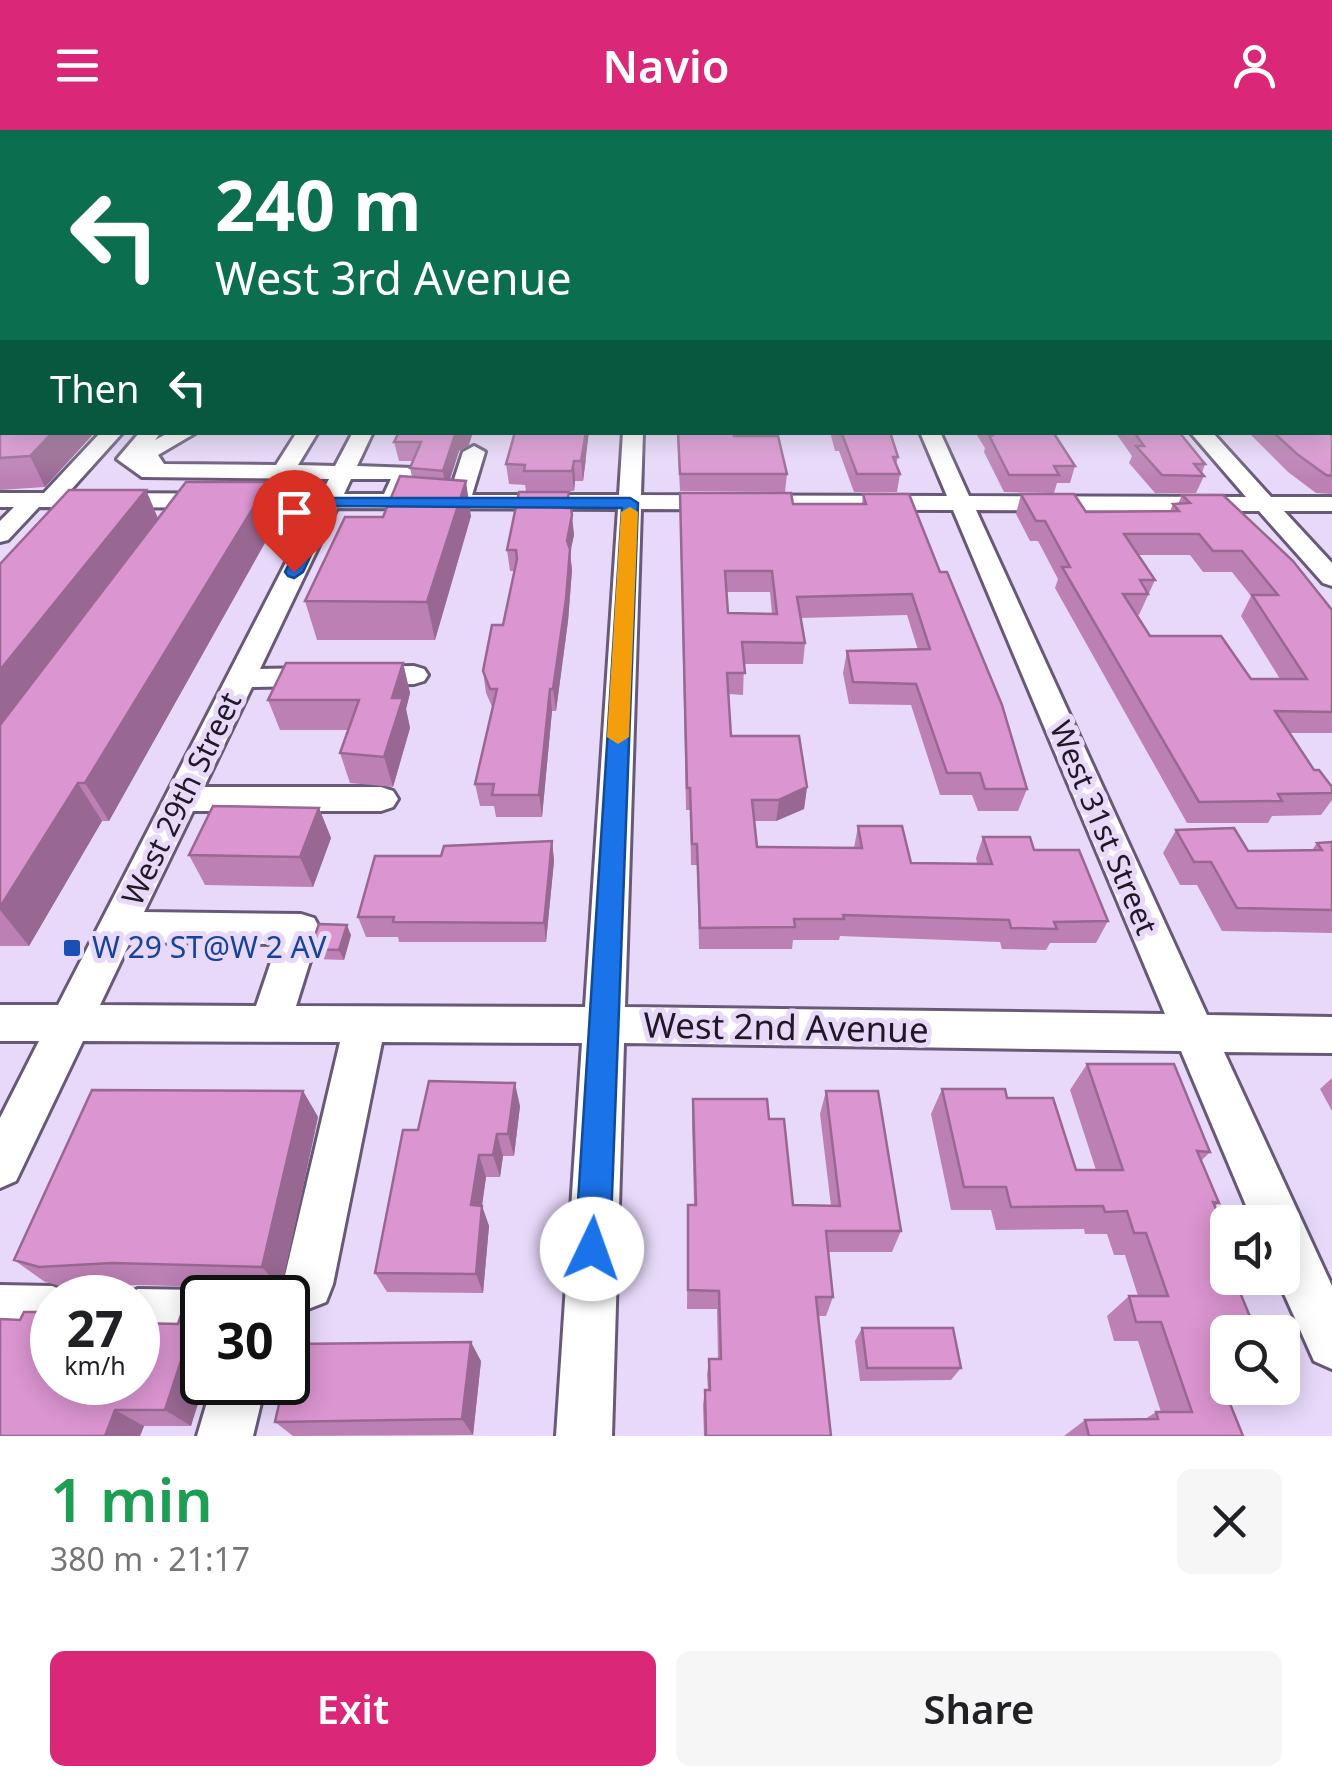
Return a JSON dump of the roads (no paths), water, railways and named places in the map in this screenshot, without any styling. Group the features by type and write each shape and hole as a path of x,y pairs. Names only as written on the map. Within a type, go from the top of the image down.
{"street":[{"path":"0,535 110,435"},
{"path":"169,435 128,459 132,466 152,471 282,473"},
{"path":"169,435 146,453 147,459 166,466 260,466 392,502 1332,504"},
{"path":"282,473 306,435"},
{"name":"West 29th Street","path":"3,1151 71,1024 361,435"},
{"path":"584,1436 633,435"},
{"name":"West 31st Street","path":"931,435 1269,1205"},
{"path":"1203,435 1332,578"},
{"path":"458,502 474,452"},
{"path":"127,501 152,471"},
{"path":"0,500 194,501 335,487"},
{"path":"64,530 90,500"},
{"path":"171,532 194,501"},
{"path":"242,678 414,674"},
{"path":"182,799 381,799"},
{"path":"118,927 302,930 270,1024"},
{"name":"West 2nd Avenue","path":"0,1024 602,1025 1332,1034"},
{"path":"310,1275 365,1024"},
{"path":"1300,1274 1332,1344"},
{"path":"0,1310 30,1311"},
{"path":"225,1436 234,1405"}],"place":[{"name":"W 29 ST@W 2 AV","path":"72,948"}]}
